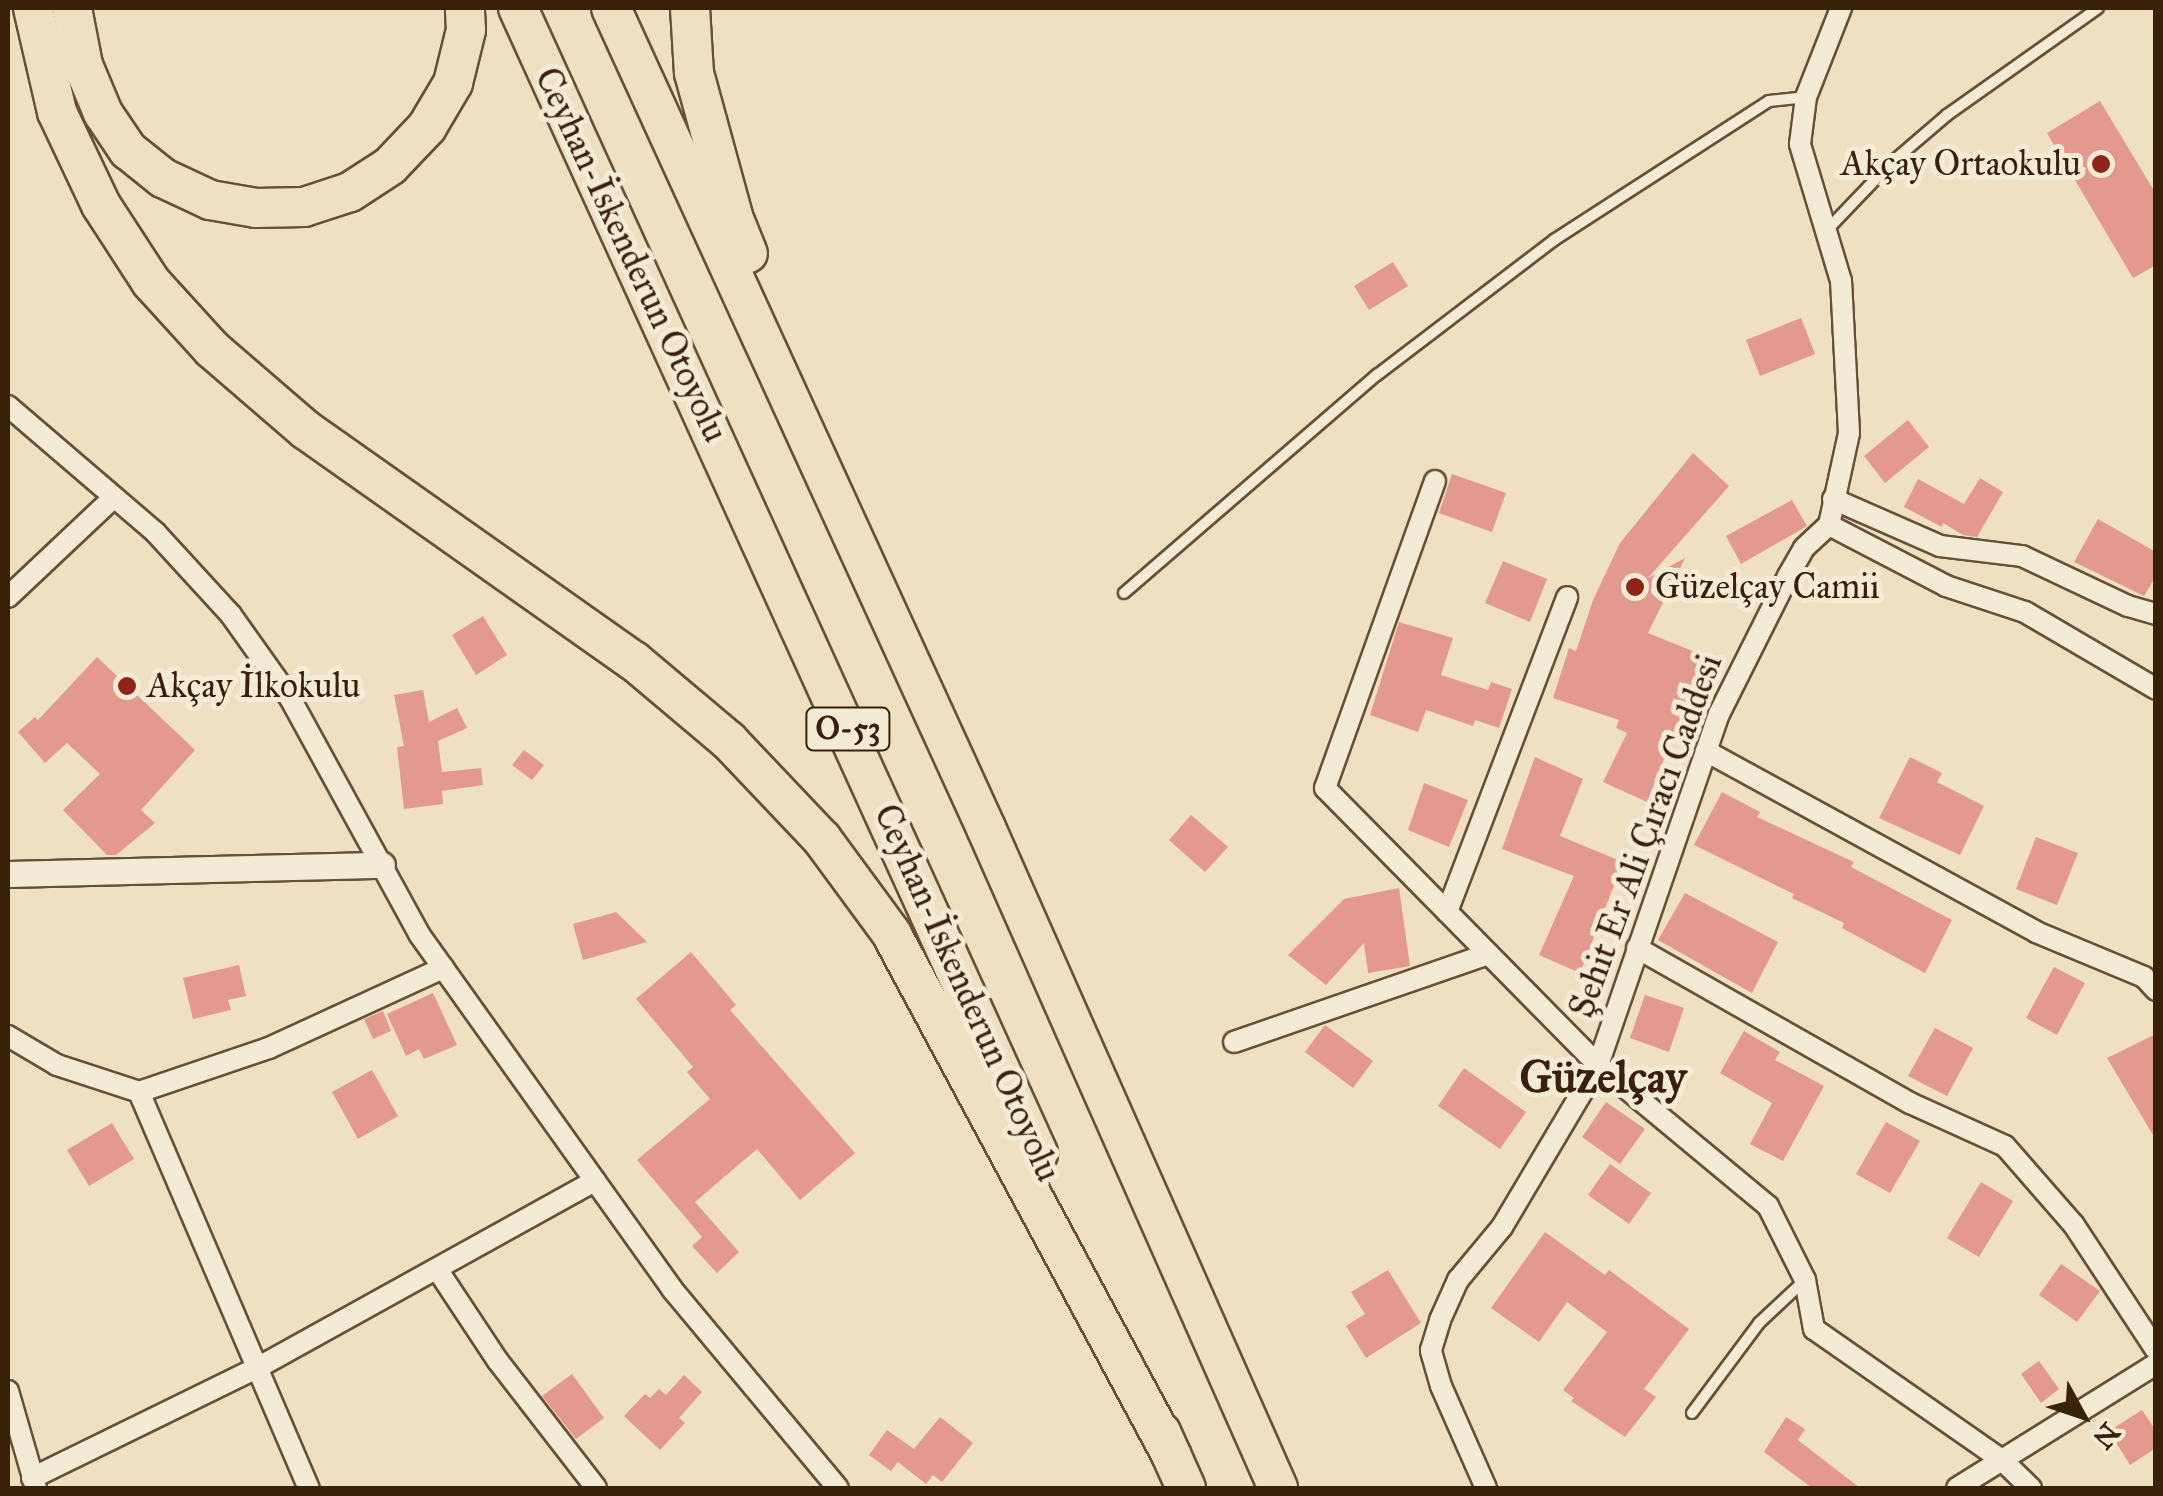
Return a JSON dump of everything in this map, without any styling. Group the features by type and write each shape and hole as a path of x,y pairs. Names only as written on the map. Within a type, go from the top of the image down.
{"highway":[{"path":"33,8 57,112 100,205 151,282 212,348 306,430 634,661 729,741 822,839 892,933 1171,1454"},
{"path":"72,8 84,65 103,113 128,150 163,178 210,200 256,208 304,207 350,192 390,166 427,128 453,83 466,30 464,8"},
{"name":"Ceyhan-İskenderun Otoyolu","path":"518,8 910,863 1186,1488"},
{"name":"O-53","path":"611,8 986,828 1278,1488"},
{"path":"690,8 694,73 734,219 986,828"}],"street":[{"path":"1841,8 1806,97 1800,144 1841,281 1848,433 1829,526 1946,586 2025,612 2156,689"},
{"path":"8,406 156,532 230,614 290,698 443,968 672,1289 838,1488"},
{"path":"1434,481 1325,788 1598,1065 1768,1206 1805,1280 1814,1329 2003,1461 2031,1488"},
{"path":"8,597 114,498"},
{"path":"1834,499 1940,546 2022,556 2128,606 2156,614"},
{"name":"Şehit Er Ali Çıracı Caddesi","path":"1486,1488 1441,1386 1431,1350 1458,1280 1502,1226 1598,1065 1706,751 1759,627 1804,548 1829,526"},
{"path":"1447,912 1567,597"},
{"path":"1706,751 2036,932 2144,977 2156,990"},
{"path":"8,874 382,865"},
{"path":"1637,948 1910,1103 2004,1146 2074,1224 2156,1350"},
{"path":"1234,1042 1488,954"},
{"path":"8,1036 57,1065 139,1092 270,1048 443,968"},
{"path":"139,1092 309,1488"},
{"path":"8,1391 34,1483 259,1367 595,1182"},
{"path":"436,1269 498,1361 596,1488"},
{"path":"1958,1488 2156,1364"}],"lane":[{"path":"1826,230 1946,115 2098,8"},
{"path":"1124,592 1377,375 1554,240 1769,101 1806,97"},
{"path":"1692,1413 1759,1323 1805,1280"}],"building":[{"name":"Akçay Ortaokulu","path":"2100,101 2156,194 2156,265 2133,278 2047,133"},
{"path":"1393,262 1408,286 1369,310 1354,286"},
{"path":"1801,318 1815,354 1760,376 1746,340"},
{"path":"1908,420 1929,447 1885,483 1864,456"},
{"path":"1693,453 1729,486 1648,578 1685,558 1648,633 1705,656 1647,802 1603,782 1627,733 1616,728 1619,720 1553,698 1569,648 1576,651 1593,600 1620,543"},
{"path":"1452,474 1506,493 1492,532 1439,513"},
{"path":"1980,478 2003,492 1977,537 1963,535 1943,523 1942,527 1904,507 1918,479 1964,504"},
{"path":"1792,500 1807,526 1741,564 1726,536"},
{"path":"2098,519 2156,552 2156,576 2144,596 2074,562"},
{"path":"1503,561 1547,579 1530,622 1485,603"},
{"path":"483,616 507,655 476,675 452,635"},
{"path":"1399,622 1453,638 1441,675 1488,690 1491,682 1512,689 1499,728 1475,720 1473,726 1426,710 1418,732 1370,715"},
{"path":"97,657 195,750 141,810 155,823 116,855 107,855 63,810 100,774 67,743 45,763 18,732 35,717 38,720"},
{"path":"423,690 429,722 457,708 467,728 438,741 442,772 481,768 483,785 442,791 443,804 404,809 397,747 404,746 394,695"},
{"path":"524,750 544,765 532,780 512,765"},
{"path":"1535,757 1583,779 1560,836 1623,862 1580,973 1539,955 1574,876 1502,849"},
{"path":"1910,757 1942,773 1937,782 1984,806 1960,855 1879,818"},
{"path":"1424,783 1468,800 1449,847 1408,830"},
{"path":"1722,792 1760,812 1757,817 1854,862 1851,867 1952,920 1925,973 1842,928 1844,923 1792,898 1794,894 1694,845"},
{"path":"1191,815 1228,847 1205,872 1169,840"},
{"path":"2036,837 2078,853 2057,905 2016,889"},
{"path":"1399,888 1410,966 1368,973 1364,943 1326,985 1288,955 1344,899"},
{"path":"1685,893 1778,942 1752,993 1658,940"},
{"path":"616,912 647,942 583,960 573,924"},
{"path":"691,952 736,1005 730,1010 855,1153 800,1200 757,1149 695,1202 739,1252 717,1273 692,1246 702,1237 637,1160 710,1099 687,1072 693,1067 636,999"},
{"path":"239,965 246,996 228,1000 231,1010 193,1019 183,978"},
{"path":"2054,967 2085,983 2057,1035 2026,1018"},
{"path":"433,993 457,1045 424,1059 419,1049 406,1056 387,1014"},
{"path":"1645,995 1684,1008 1669,1052 1630,1038"},
{"path":"383,1011 391,1031 373,1039 364,1019"},
{"path":"1325,1025 1373,1061 1353,1088 1305,1052"},
{"path":"1935,1028 1973,1048 1947,1096 1908,1076"},
{"path":"1744,1031 1780,1052 1775,1060 1824,1086 1783,1161 1750,1144 1772,1103 1720,1073"},
{"path":"2156,1034 2156,1140 2107,1058"},
{"path":"1464,1068 1526,1112 1500,1149 1438,1106"},
{"path":"372,1070 398,1116 358,1139 332,1092"},
{"path":"1606,1102 1645,1129 1620,1164 1582,1137"},
{"path":"1886,1122 1920,1141 1890,1193 1856,1174"},
{"path":"112,1123 134,1159 89,1186 67,1150"},
{"path":"1610,1164 1651,1193 1629,1224 1588,1195"},
{"path":"1981,1182 2013,1201 1979,1257 1947,1238"},
{"path":"1545,1232 1605,1275 1609,1270 1689,1329 1644,1389 1656,1397 1625,1437 1571,1401 1574,1398 1563,1390 1607,1332 1567,1302 1539,1342 1491,1308"},
{"path":"2061,1264 2100,1291 2077,1322 2039,1295"},
{"path":"1388,1270 1421,1323 1366,1358 1346,1326 1365,1314 1351,1292"},
{"path":"2039,1361 2059,1389 2041,1403 2021,1374"},
{"path":"572,1374 604,1418 576,1439 542,1396"},
{"path":"684,1375 702,1392 679,1418 685,1423 660,1450 624,1416 645,1394 650,1398 659,1389 666,1395"},
{"path":"2142,1410 2156,1431 2156,1448 2130,1465 2109,1431"},
{"path":"940,1417 973,1443 942,1482 933,1475 926,1484 898,1462 891,1471 869,1455 887,1430 914,1449"},
{"path":"1786,1417 1805,1429 1798,1440 1860,1488 1812,1488 1764,1452"}],"place":[{"name":"Akçay Ortaokulu","path":"2101,164"},
{"name":"Güzelçay Camii","path":"1635,587"},
{"name":"Akçay İlkokulu","path":"127,686"}],"district":[{"name":"Güzelçay","path":"1603,1077"}]}
